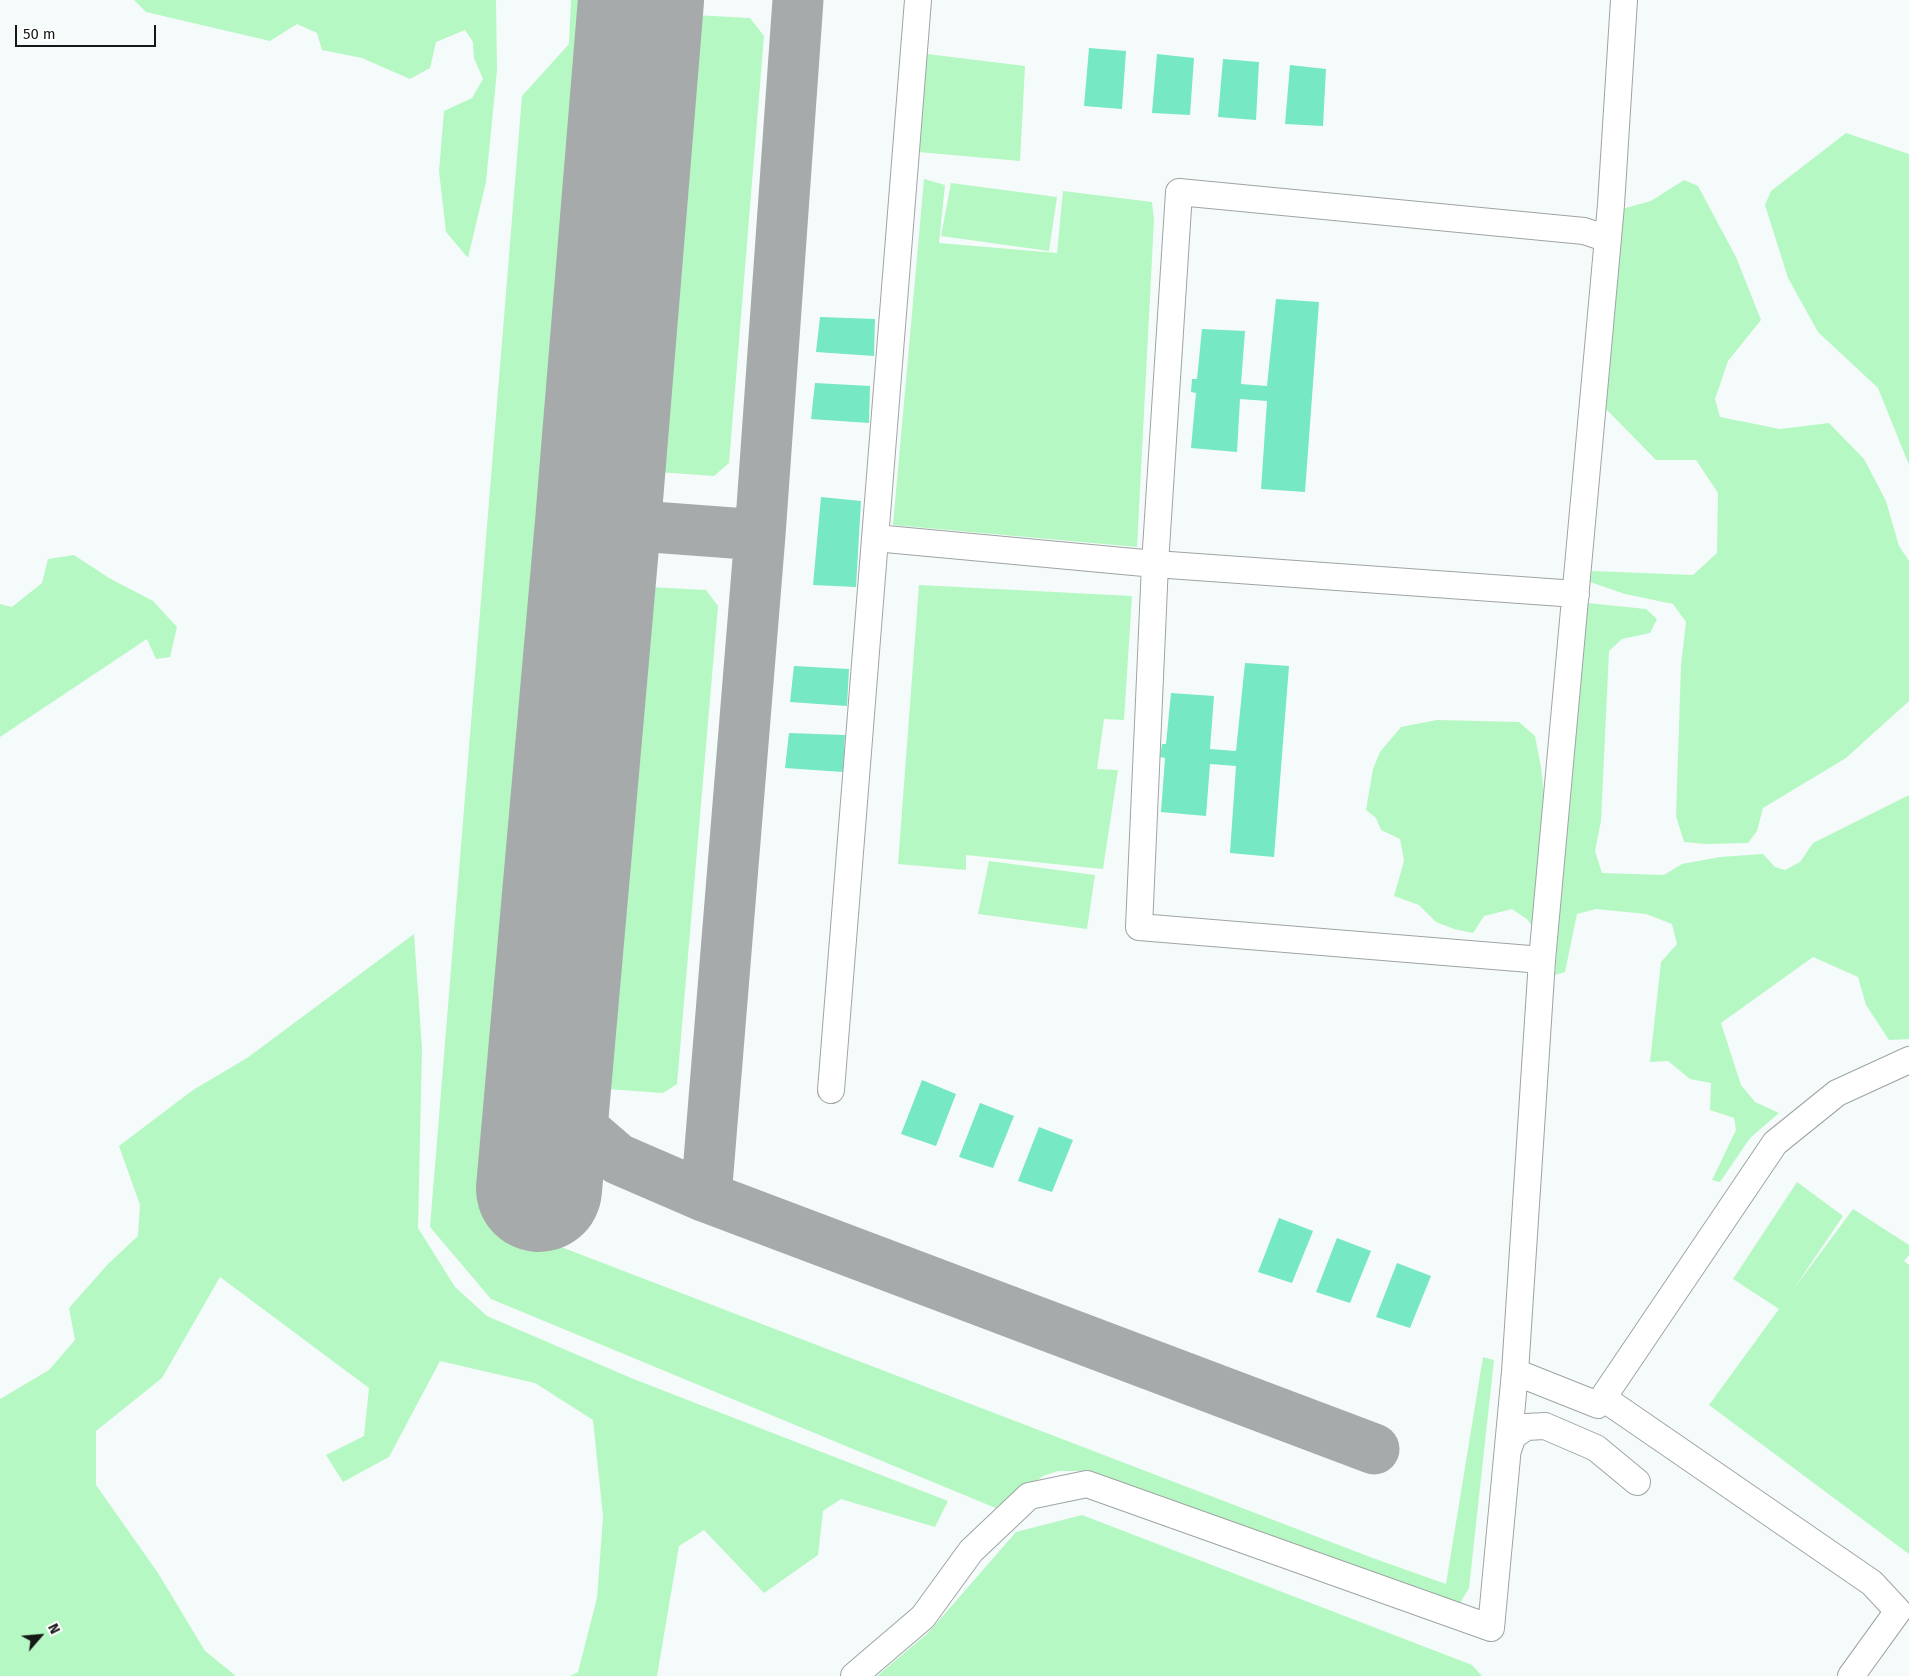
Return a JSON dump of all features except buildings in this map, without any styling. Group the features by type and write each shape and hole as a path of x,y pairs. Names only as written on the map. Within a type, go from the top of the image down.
{"lane":[{"path":"831,1090 918,0"},
{"path":"854,1676 923,1617 971,1551 1029,1496 1087,1484 1492,1628 1515,1372 1542,960 1608,239 1624,0"},
{"path":"1542,960 1139,927 1155,564 1179,192 1584,231 1608,239"},
{"path":"875,538 1155,564 1576,594"},
{"path":"1515,1372 1598,1405 1775,1143 1837,1093 1909,1060"},
{"path":"1603,1398 1872,1583 1905,1609 1851,1676"},
{"path":"1508,1450 1513,1436 1526,1427 1545,1426 1596,1448 1637,1482"}],"green space":[{"path":"134,0 496,0 497,70 486,182 468,258 446,232 439,171 444,111 472,98 483,79 474,58 473,42 465,30 436,42 430,68 410,79 362,58 322,50 317,33 297,24 270,41 146,12"},
{"path":"571,0 598,0 501,1224 1370,1557 1446,1584 1483,1357 1494,1360 1469,1588 1459,1605 1082,1471 1058,1471 1043,1476 998,1509 491,1299 430,1227 522,96 569,44"},
{"path":"695,15 750,18 764,36 729,463 714,476 658,472 646,456 681,28"},
{"path":"927,54 1025,66 1020,161 918,152"},
{"path":"1846,133 1909,154 1909,465 1878,388 1818,332 1788,278 1765,205 1771,191"},
{"path":"924,179 945,185 939,243 1057,253 1063,191 1152,202 1154,220 1137,547 893,525"},
{"path":"1684,180 1698,186 1736,257 1761,320 1728,361 1715,399 1720,417 1780,429 1829,423 1864,459 1886,501 1899,546 1909,561 1909,701 1846,758 1763,808 1757,831 1748,843 1706,844 1684,842 1676,816 1681,665 1686,622 1673,604 1625,594 1590,582 1592,571 1693,575 1717,553 1718,493 1696,460 1656,460 1606,409 1618,210 1651,201"},
{"path":"951,183 1057,197 1049,251 941,236"},
{"path":"74,555 109,578 153,601 177,627 170,657 156,659 147,639 0,737 0,604 12,607 42,583 48,559"},
{"path":"919,585 1132,596 1124,720 1104,719 1097,769 1118,770 1103,869 966,855 966,870 898,864"},
{"path":"650,587 706,590 718,606 677,1084 663,1093 608,1089 597,1070 636,597"},
{"path":"1588,603 1646,609 1657,619 1650,633 1622,639 1609,651 1601,821 1595,851 1602,873 1664,875 1682,864 1720,857 1763,854 1775,867 1785,870 1800,862 1813,843 1909,795 1909,1039 1889,1040 1866,1005 1858,977 1813,957 1721,1023 1741,1085 1755,1102 1779,1113 1750,1138 1720,1182 1712,1180 1736,1130 1734,1118 1710,1110 1711,1083 1690,1079 1668,1061 1650,1062 1661,962 1677,944 1672,924 1646,914 1596,909 1577,914 1565,972 1555,975 1581,615"},
{"path":"1437,720 1519,722 1535,736 1541,767 1549,838 1535,930 1527,919 1512,909 1484,916 1473,933 1454,929 1436,922 1419,905 1394,896 1404,861 1400,839 1381,830 1376,818 1366,810 1373,769 1380,752 1401,727"},
{"path":"989,861 1095,875 1087,929 978,914"},
{"path":"414,934 422,1048 418,1228 455,1287 487,1316 631,1378 948,1501 935,1527 841,1499 823,1511 818,1555 764,1593 704,1530 679,1546 657,1676 570,1676 578,1672 597,1598 603,1517 593,1420 535,1383 440,1361 389,1457 343,1482 326,1455 364,1436 369,1388 220,1277 162,1378 96,1431 96,1485 158,1573 205,1651 236,1676 0,1676 0,1399 49,1370 75,1340 69,1308 108,1264 138,1236 140,1205 119,1146 193,1090 247,1058"},
{"path":"1797,1182 1843,1216 1793,1290 1853,1209 1909,1245 1909,1255 1904,1261 1909,1265 1909,1554 1709,1405 1779,1309 1733,1279"},
{"path":"1082,1515 1472,1665 1482,1676 877,1676 928,1633 1016,1532"}],"taxiway":[{"path":"706,1197 760,535 798,0"},
{"path":"598,523 760,535"},
{"path":"546,1097 618,1159 706,1197 1374,1449"}],"runway":[{"path":"539,1189 598,523 641,0"}]}
